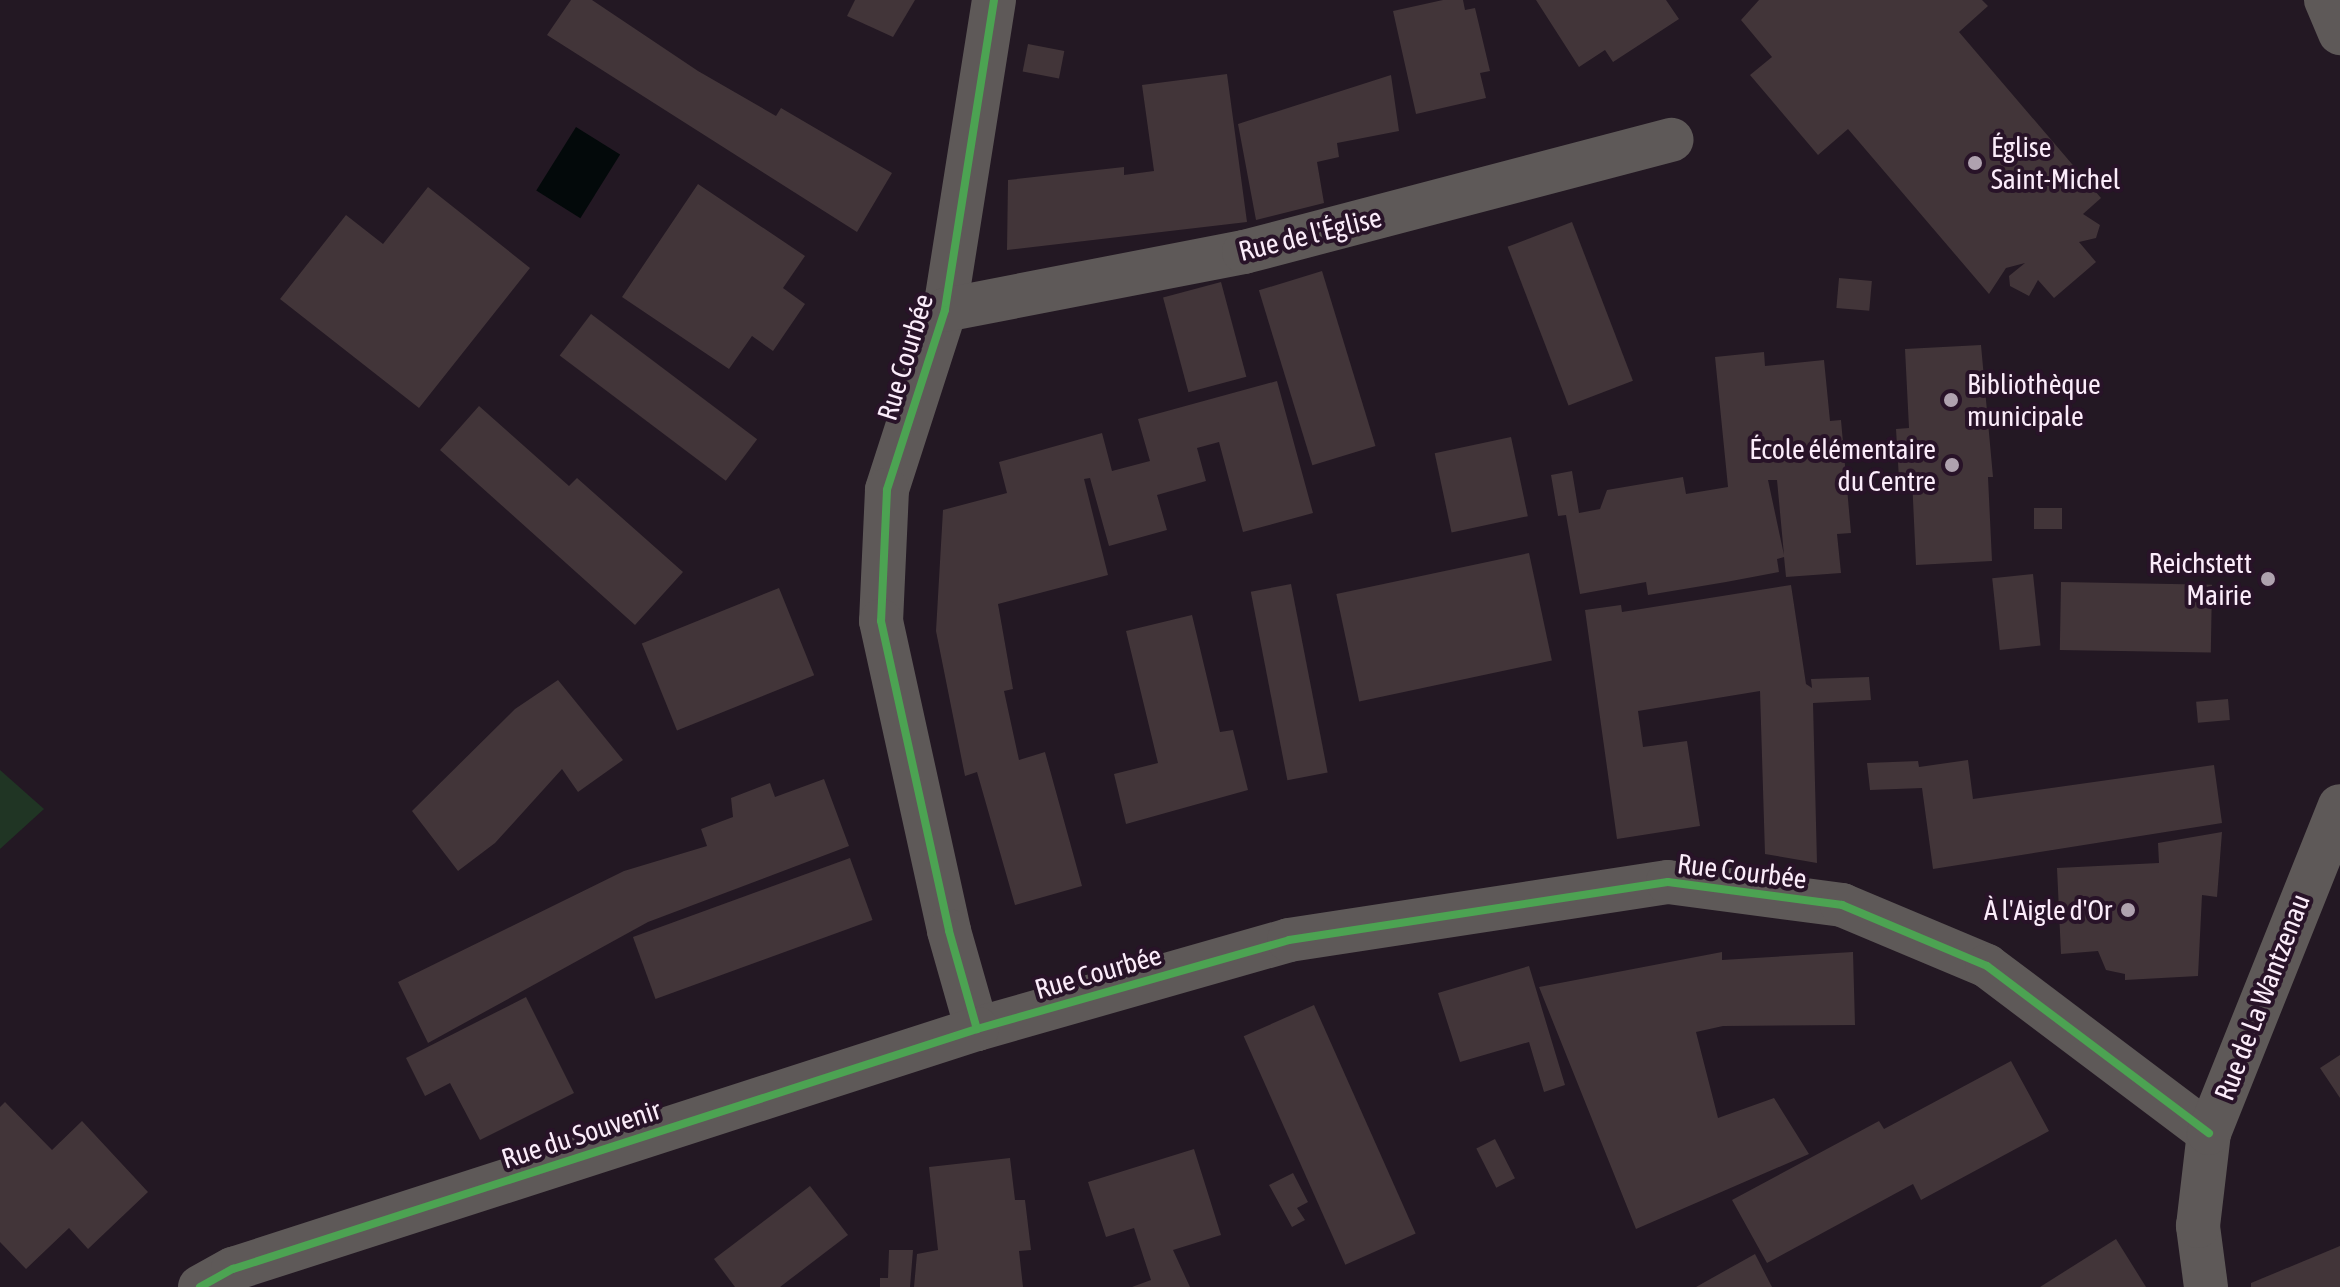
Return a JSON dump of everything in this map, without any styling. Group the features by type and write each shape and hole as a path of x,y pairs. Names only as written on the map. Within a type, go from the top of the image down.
{"street":[{"name":"Rue Courbée","path":"994,0 945,310 887,490 881,621 949,931 977,1029 1289,940 1668,882 1842,905 1987,966 2209,1133"},
{"path":"2326,0 2340,33"},
{"name":"Rue de l'Église","path":"945,310 1244,252 1672,140"},
{"name":"Rue de La Wantzenau","path":"2206,1287 2198,1226 2209,1133 2340,806"},
{"name":"Rue du Souvenir","path":"200,1287 233,1269 977,1029"}],"green space":[{"path":"0,770 44,809 0,849"}],"shaded area":[{"path":"576,127 620,155 580,218 536,191"}],"building":[{"path":"571,0 592,0 698,71 776,116 781,108 892,173 857,232 547,35"},
{"path":"855,0 915,0 893,37 847,16"},
{"path":"1443,0 1463,0 1465,10 1475,8 1490,71 1480,73 1486,98 1416,114 1393,11"},
{"path":"1536,0 1666,0 1679,19 1613,62 1605,50 1579,67"},
{"name":"Église Saint-Michel","path":"1759,0 1982,0 1988,6 1959,32 2101,198 2083,214 2100,225 2096,238 2079,242 2096,262 2054,298 2038,280 2029,296 2010,286 2009,276 2025,263 2006,268 1989,294 1848,129 1818,155 1750,75 1772,57 1741,20"},
{"path":"1028,44 1064,51 1059,79 1023,71"},
{"path":"1227,74 1247,222 1007,250 1008,180 1124,167 1124,175 1154,171 1142,85"},
{"path":"1391,75 1399,131 1337,143 1339,157 1317,162 1324,203 1256,220 1238,124"},
{"path":"698,184 805,256 783,288 805,304 773,351 752,336 729,369 622,297"},
{"path":"428,187 530,268 419,408 280,299 346,215 383,244"},
{"path":"1572,222 1633,381 1569,405 1508,247"},
{"path":"1322,271 1376,446 1312,465 1259,290"},
{"path":"1839,278 1872,281 1869,311 1836,308"},
{"path":"1221,282 1246,377 1188,392 1163,298"},
{"path":"591,314 757,439 726,481 560,356"},
{"name":"École élémentaire du Centre","path":"1981,345 1993,477 1988,477 1992,561 1916,565 1912,478 1899,479 1896,429 1909,428 1905,349"},
{"path":"1764,352 1765,366 1824,360 1830,421 1841,420 1851,533 1837,534 1841,573 1786,577 1784,557 1777,559 1779,572 1726,582 1648,595 1646,582 1580,594 1566,515 1558,516 1551,475 1572,471 1579,513 1600,509 1607,490 1683,477 1686,494 1728,487 1715,357","holes":["1768,480 1777,480 1784,555"]},
{"path":"1277,381 1313,513 1243,532 1219,442 1197,448 1206,481 1157,495 1167,530 1109,546 1090,478 1084,479 1108,575 998,604 1013,689 1004,691 1019,760 1045,752 1082,886 1015,905 977,772 965,776 936,631 943,510 1007,493 999,462 1102,433 1112,471 1150,461 1138,419"},
{"path":"479,406 569,486 577,478 683,572 635,625 440,450"},
{"path":"1511,437 1528,516 1452,532 1435,453"},
{"path":"2034,508 2062,508 2062,529 2034,529"},
{"path":"1529,553 1552,661 1359,702 1336,594"},
{"path":"2033,574 2041,646 2000,650 1992,578"},
{"path":"2061,582 2212,585 2211,653 2060,650"},
{"path":"1291,584 1328,772 1287,780 1251,592"},
{"path":"1791,585 1806,684 1812,688 1811,679 1869,677 1871,700 1813,703 1817,863 1765,854 1760,691 1638,711 1643,747 1687,741 1700,826 1617,839 1585,610 1621,605 1622,612"},
{"path":"779,588 814,675 677,731 642,643"},
{"path":"1192,615 1220,732 1233,730 1248,790 1126,824 1114,774 1158,763 1126,631"},
{"path":"558,680 623,760 578,792 562,769 495,843 458,871 412,811 515,709"},
{"path":"2228,699 2230,720 2198,723 2196,702"},
{"path":"1968,760 1973,799 2214,765 2222,823 1933,869 1922,788 1870,790 1867,763 1918,761 1919,767"},
{"path":"824,779 849,846 648,922 428,1043 398,982 624,871 707,846 701,829 733,817 731,798 770,783 775,797"},
{"path":"2222,832 2217,897 2202,895 2198,976 2125,980 2125,974 2106,970 2098,951 2061,954 2057,868 2159,863 2158,843"},
{"path":"850,858 873,920 656,999 633,937"},
{"path":"1722,952 1722,960 1853,952 1855,1025 1723,1026 1696,1032 1718,1118 1774,1098 1809,1154 1636,1229 1539,987"},
{"path":"1529,966 1565,1085 1544,1092 1529,1042 1460,1062 1438,993"},
{"path":"526,997 574,1093 480,1140 450,1083 425,1096 406,1058"},
{"path":"1314,1005 1416,1233 1345,1265 1244,1036"},
{"path":"2340,1055 2340,1098 2320,1068"},
{"path":"2011,1061 2049,1131 1921,1200 1913,1184 1767,1263 1732,1200 1879,1121 1884,1129"},
{"path":"5,1102 52,1150 82,1121 148,1192 88,1249 69,1228 26,1269 0,1242 0,1107"},
{"path":"1495,1139 1515,1178 1496,1188 1476,1149"},
{"path":"1194,1149 1221,1235 1173,1250 1190,1287 1132,1287 1151,1280 1134,1228 1106,1237 1088,1182"},
{"path":"1010,1158 1015,1200 1025,1200 1031,1250 1019,1251 1023,1287 914,1287 917,1254 938,1250 929,1167"},
{"path":"1293,1173 1308,1202 1297,1208 1305,1220 1292,1227 1269,1185"},
{"path":"810,1186 848,1235 780,1287 735,1287 714,1259"},
{"path":"2116,1239 2146,1287 2040,1287"},
{"path":"2340,1246 2340,1287 2251,1287 2251,1283"},
{"path":"889,1250 913,1250 910,1287 880,1287 880,1278 888,1278"},
{"path":"1755,1254 1772,1287 1696,1287"}],"cycle path":[{"path":"994,0 945,310 887,490 881,621 949,931 977,1029 1289,940 1668,882 1842,905 1987,966 2209,1133"},
{"path":"200,1287 233,1269 977,1029"}],"place":[{"name":"Église Saint-Michel","path":"1975,163"},
{"name":"Bibliothèque municipale","path":"1951,400"},
{"name":"École élémentaire du Centre","path":"1952,465"},
{"name":"Reichstett Mairie","path":"2268,579"},
{"name":"À l'Aigle d'Or","path":"2128,910"}]}
